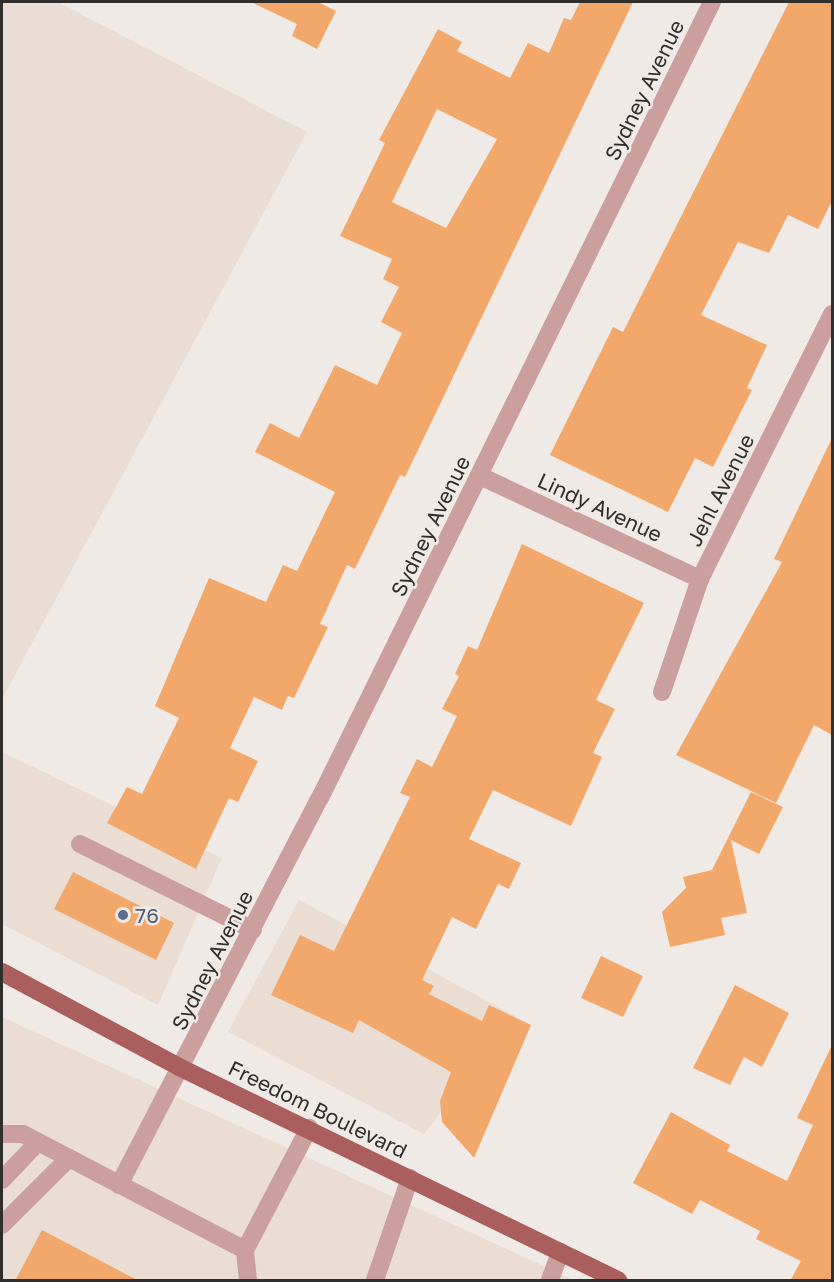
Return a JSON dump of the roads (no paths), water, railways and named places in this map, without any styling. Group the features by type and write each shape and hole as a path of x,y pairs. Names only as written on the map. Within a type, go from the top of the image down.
{"main road":[{"name":"Freedom Boulevard","path":"2,972 181,1068 309,1128 618,1281"}],"street":[{"name":"Sydney Avenue","path":"119,1185 253,930 480,476 712,2"},
{"name":"Jehl Avenue","path":"662,692 700,579 832,314"},
{"name":"Lindy Avenue","path":"480,476 700,579"},
{"path":"81,844 253,930"},
{"path":"248,1281 245,1250 309,1128"},
{"path":"2,1134 23,1134 245,1250"},
{"path":"2,1180 38,1142"},
{"path":"2,1225 69,1158"},
{"path":"375,1281 410,1178"},
{"path":"550,1281 560,1252"}],"place":[{"name":"76","path":"123,915"}]}
